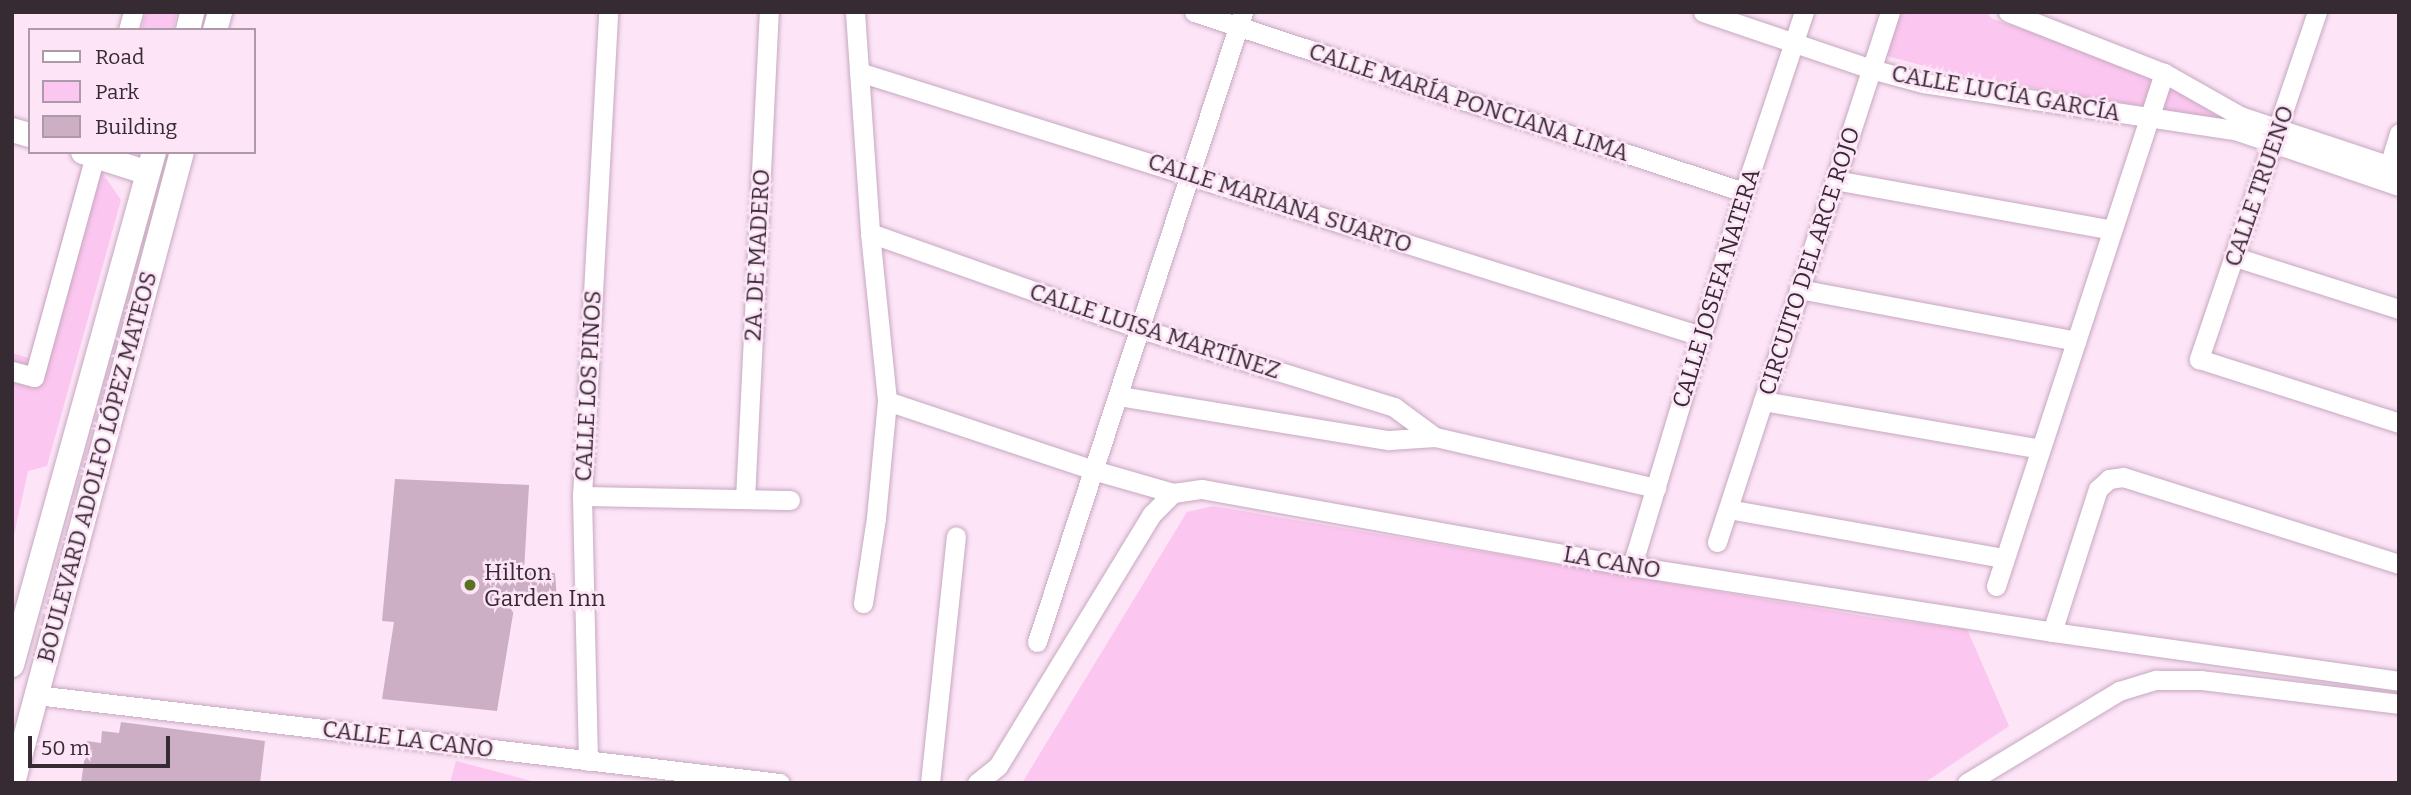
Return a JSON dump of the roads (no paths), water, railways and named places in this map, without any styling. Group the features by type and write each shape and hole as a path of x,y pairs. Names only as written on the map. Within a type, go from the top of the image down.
{"main road":[{"path":"91,154 151,163"},
{"name":"BOULEVARD ADOLFO LÓPEZ MATEOS","path":"13,783 181,154"},
{"name":"BOULEVARD ADOLFO LÓPEZ MATEOS","path":"12,665 151,163"}],"street":[{"name":"CALLE LOS PINOS","path":"588,761 582,496 608,12"},
{"name":"2A. DE MADERO","path":"745,499 769,12"},
{"path":"855,12 870,233 887,401 876,518 863,603"},
{"name":"CALLE MARÍA PONCIANA LIMA","path":"1194,12 1241,19 1744,192"},
{"name":"CALLE LUCÍA GARCÍA","path":"1703,12 1871,69 1923,83 2275,137"},
{"name":"CALLE JOSEFA NATERA","path":"1632,566 1744,192 1804,12"},
{"name":"CIRCUITO DEL ARCE ROJO","path":"1717,542 1890,12"},
{"path":"2008,12 2164,73 2275,137 2399,186"},
{"name":"CALLE TRUENO","path":"2317,12 2199,359 2399,423"},
{"path":"1037,642 1241,19"},
{"name":"CALLE MARIANA SUARTO","path":"859,72 1701,337"},
{"path":"1996,586 2112,230 2152,117 2164,73"},
{"path":"2275,137 2394,167 2399,134"},
{"path":"12,370 34,377 91,154"},
{"path":"151,163 174,182"},
{"path":"1835,180 2112,230"},
{"name":"CALLE LUISA MARTÍNEZ","path":"870,233 1141,329 1394,407 1435,437"},
{"path":"2235,257 2399,310"},
{"path":"1800,289 2076,341"},
{"name":"CALLE LUISA MARTÍNEZ","path":"1119,396 1390,440 1435,437 1656,488"},
{"path":"887,401 1093,470 1173,493 1153,514 998,766 977,783"},
{"path":"1763,401 2040,449"},
{"path":"2052,632 2098,489 2109,480 2123,477 2399,564"},
{"name":"LA CANO","path":"1173,493 1202,489 1632,566 2052,632 2399,681"},
{"path":"582,496 790,500"},
{"path":"1728,509 2004,558"},
{"path":"930,783 956,536"},
{"path":"1967,783 2119,691 2156,680 2201,680 2399,704"},
{"name":"CALLE LA CANO","path":"36,695 780,783"}],"place":[{"name":"Hilton Garden Inn","path":"470,585"}]}
